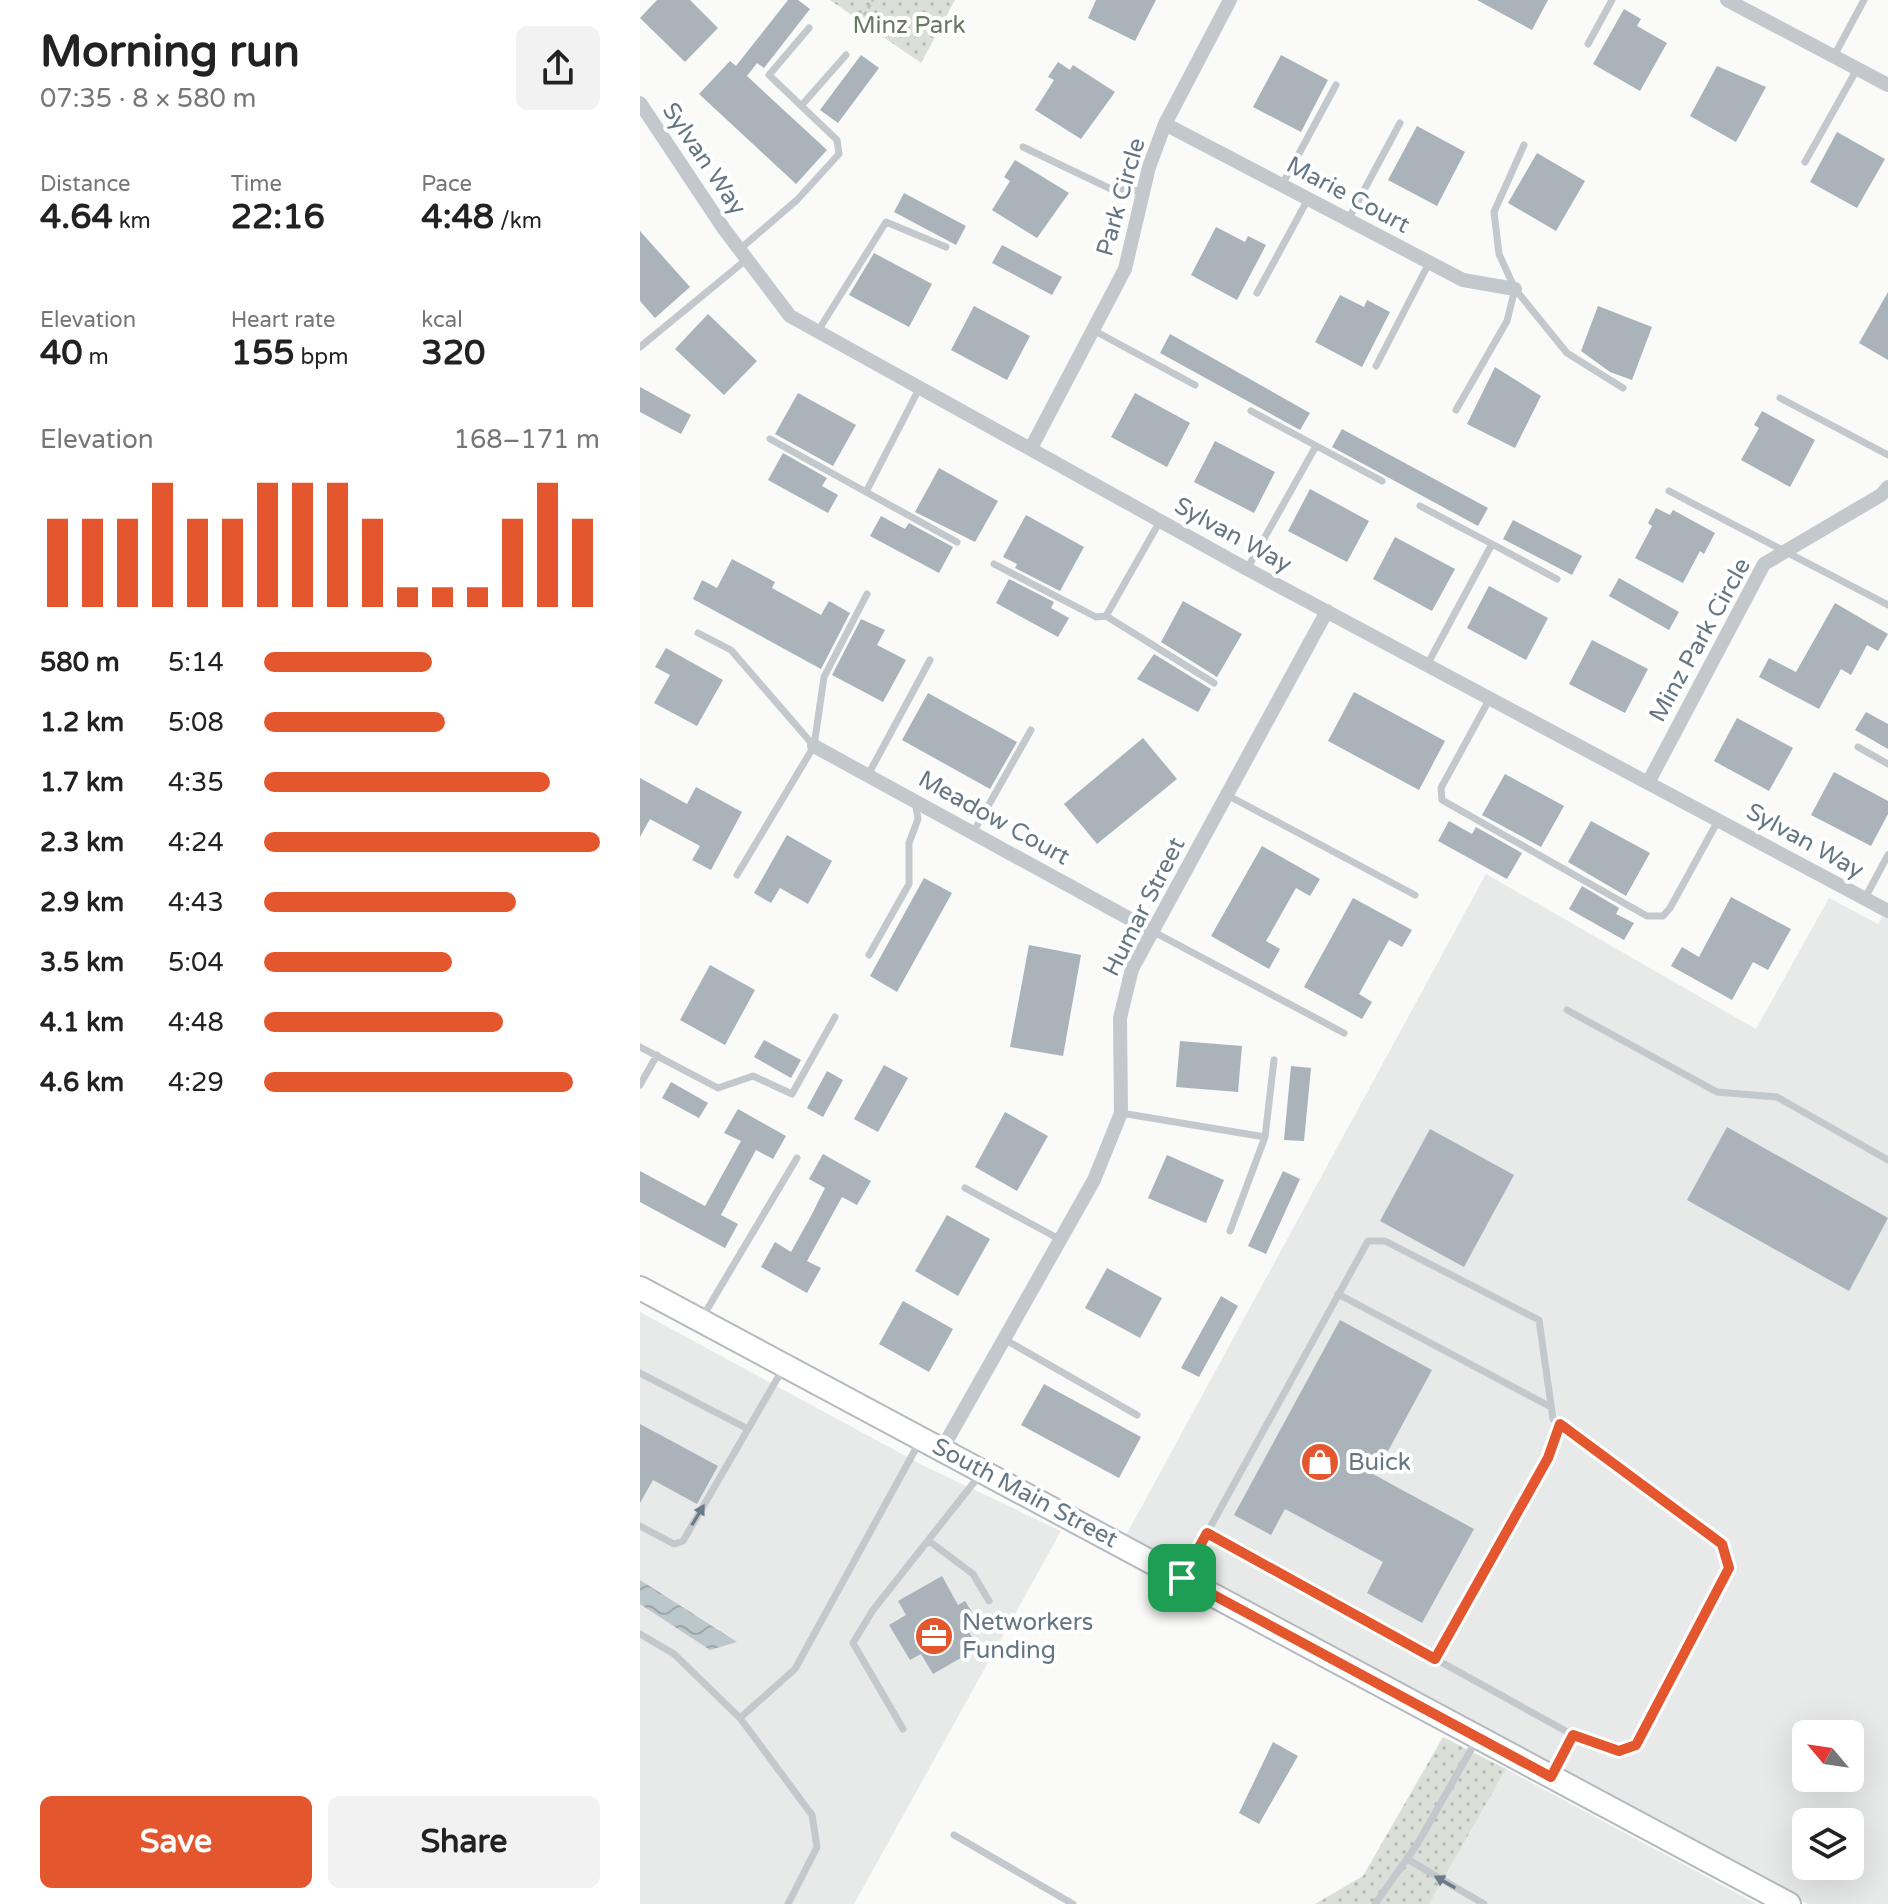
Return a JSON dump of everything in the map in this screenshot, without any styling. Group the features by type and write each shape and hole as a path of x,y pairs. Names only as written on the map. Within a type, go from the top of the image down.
{"main road":[{"name":"South Main Street","path":"640,1288 1789,1904"}],"street":[{"name":"Park Circle","path":"1031,448 1125,269 1144,191 1165,124 1230,0"},
{"path":"1737,2 1888,85"},
{"name":"Sylvan Way","path":"640,103 743,254 790,316 1247,569 1888,911"},
{"name":"Marie Court","path":"1165,124 1463,280 1515,289"},
{"name":"Minz Park Circle","path":"1649,781 1764,564 1881,495 1888,487"},
{"name":"Humar Street","path":"942,1449 1094,1180 1121,1113 1120,1018 1132,969 1327,611"},
{"name":"Meadow Court","path":"814,746 1152,931"}],"lane":[{"path":"1588,44 1612,0"},
{"path":"1834,56 1864,0"},
{"path":"640,347 743,254 839,154 837,140 769,75 809,28"},
{"path":"801,106 846,55"},
{"path":"1805,162 1857,69"},
{"path":"1282,185 1336,85"},
{"path":"1348,220 1400,123"},
{"path":"1524,145 1494,212 1494,234 1515,289 1567,353 1623,388"},
{"path":"1023,147 1111,189 1144,191"},
{"path":"1257,293 1308,199"},
{"path":"818,331 886,222 946,247"},
{"path":"1376,366 1429,263"},
{"path":"1456,410 1507,321 1515,289"},
{"path":"1093,330 1195,385"},
{"path":"866,492 920,387"},
{"path":"1780,398 1888,455"},
{"path":"1251,411 1382,481"},
{"path":"770,439 957,542"},
{"path":"1247,569 1316,446"},
{"path":"1669,491 1781,553 1888,605"},
{"path":"1420,506 1557,579"},
{"path":"1106,616 1160,521"},
{"path":"1427,665 1492,544"},
{"path":"994,564 1096,617 1106,616 1214,683"},
{"path":"737,875 814,746 824,677 867,594"},
{"path":"698,633 731,650 814,746"},
{"path":"868,775 930,660"},
{"path":"1490,698 1441,788 1442,800 1647,916 1663,916 1670,908 1719,819"},
{"path":"974,831 1031,730"},
{"path":"1858,747 1888,764"},
{"path":"1227,795 1415,895"},
{"path":"869,955 909,884 909,843 918,819 915,800"},
{"path":"1865,898 1888,855"},
{"path":"1152,931 1344,1033"},
{"path":"1567,1010 1717,1092 1777,1097 1888,1160"},
{"path":"640,1047 718,1088 753,1076 792,1094 835,1017"},
{"path":"640,1085 657,1055"},
{"path":"1230,1231 1265,1137 1274,1060"},
{"path":"1121,1113 1265,1137"},
{"path":"700,1321 797,1158"},
{"path":"965,1188 1061,1240"},
{"path":"1182,1578 1368,1241 1385,1241 1539,1320 1553,1419 1722,1544 1729,1568 1636,1745 1619,1751 1573,1735 1207,1533"},
{"path":"1338,1294 1551,1407"},
{"path":"1004,1339 1137,1415"},
{"path":"640,1526 674,1544 683,1541 785,1365"},
{"path":"640,1373 748,1429"},
{"path":"1435,1659 1548,1458 1560,1424"},
{"path":"740,1718 795,1669 921,1438"},
{"path":"903,1729 853,1643 873,1610 983,1471"},
{"path":"929,1541 973,1574 989,1601"},
{"path":"640,1634 674,1654 740,1718 804,1801 817,1830 817,1847 788,1904"},
{"path":"1551,1777 1573,1735"},
{"path":"1375,1904 1407,1859 1478,1737"},
{"path":"954,1835 1073,1904"},
{"path":"1407,1859 1484,1904"}],"path":[{"path":"856,29 873,0"}],"shaded area":[{"path":"1486,874 1756,1029 1829,898 1878,924 1888,906 1888,1904 1808,1904 1124,1539"},
{"path":"640,1312 924,1466 1061,1531 854,1904 640,1904"},
{"path":"1506,1769 1757,1904 1429,1904"}],"green space":[{"name":"Minz Park","path":"830,0 955,0 921,63"},
{"path":"1443,1737 1506,1769 1429,1904 1315,1904 1363,1876"}],"water":[{"path":"640,1580 737,1642 710,1650 640,1604"}],"building":[{"path":"657,0 690,0 718,28 685,62 640,18"},
{"path":"788,0 798,0 810,9 764,68 757,63 747,76 827,150 796,184 699,94 730,61 736,66"},
{"path":"1096,0 1156,0 1135,41 1088,18"},
{"path":"1477,0 1548,0 1532,30"},
{"path":"1624,9 1641,19 1637,26 1667,43 1640,91 1593,64"},
{"path":"861,55 879,68 838,123 820,110"},
{"path":"1281,55 1328,80 1301,132 1253,107"},
{"path":"1058,62 1070,70 1073,65 1115,92 1081,139 1035,110 1054,80 1048,77"},
{"path":"1717,66 1766,87 1736,142 1690,116"},
{"path":"1417,126 1465,152 1437,206 1388,180"},
{"path":"1837,132 1885,159 1857,208 1810,182"},
{"path":"1537,153 1585,181 1556,231 1508,203"},
{"path":"1015,160 1069,193 1037,238 992,210 1010,181 1004,177"},
{"path":"904,193 966,226 956,245 894,212"},
{"path":"1216,227 1245,242 1248,236 1266,245 1237,300 1191,275"},
{"path":"640,231 690,287 655,318 640,301"},
{"path":"1002,245 1062,277 1052,295 992,263"},
{"path":"874,253 932,284 909,327 849,295"},
{"path":"1888,292 1888,360 1859,343"},
{"path":"1340,295 1364,307 1367,300 1390,312 1362,367 1315,342"},
{"path":"974,306 1030,336 1007,380 951,350"},
{"path":"1598,306 1652,327 1632,380 1610,372 1581,351"},
{"path":"708,314 757,361 724,395 675,349"},
{"path":"1170,334 1310,413 1300,430 1160,353"},
{"path":"1495,367 1541,396 1515,448 1467,424"},
{"path":"640,387 691,415 681,434 640,412"},
{"path":"798,393 856,425 833,466 775,434"},
{"path":"1135,393 1190,423 1167,467 1111,437"},
{"path":"1762,411 1815,440 1790,487 1741,460 1759,428 1754,425"},
{"path":"1342,429 1488,508 1478,526 1332,447"},
{"path":"1215,441 1275,472 1254,513 1194,482"},
{"path":"783,453 827,478 822,486 838,495 828,513 768,480"},
{"path":"939,468 998,501 975,542 915,512"},
{"path":"1310,489 1369,521 1347,562 1288,531"},
{"path":"1656,508 1670,515 1673,510 1715,533 1704,554 1700,551 1683,583 1635,558 1652,526 1648,523"},
{"path":"1026,515 1084,547 1060,591 1015,568 1017,564 1003,557"},
{"path":"881,516 905,529 909,523 953,547 939,573 870,536"},
{"path":"1513,520 1582,556 1572,575 1503,539"},
{"path":"1395,537 1455,569 1432,611 1373,579"},
{"path":"732,559 775,582 772,588 821,615 829,601 850,613 821,669 693,599 702,580 717,588"},
{"path":"1619,578 1679,612 1669,630 1609,596"},
{"path":"1009,579 1054,602 1051,608 1069,618 1058,637 996,603"},
{"path":"1489,586 1548,618 1526,660 1467,628"},
{"path":"1183,601 1242,634 1217,677 1161,642"},
{"path":"1835,603 1888,634 1878,651 1867,645 1851,675 1841,669 1819,709 1759,677 1769,658 1796,672"},
{"path":"861,619 885,630 877,645 906,660 883,702 832,675"},
{"path":"1592,640 1648,669 1625,713 1569,684"},
{"path":"666,648 723,680 697,726 654,703 670,675 655,667"},
{"path":"1154,654 1211,689 1198,712 1137,679"},
{"path":"1354,692 1445,741 1419,790 1328,741"},
{"path":"928,693 1017,742 990,789 902,740"},
{"path":"1866,712 1888,724 1888,749 1855,730"},
{"path":"1737,718 1793,748 1769,791 1714,761"},
{"path":"1143,738 1177,779 1097,844 1064,804"},
{"path":"1834,772 1888,801 1888,814 1871,846 1811,815"},
{"path":"1505,774 1564,806 1541,847 1482,815"},
{"path":"640,778 687,804 696,787 742,812 711,870 692,860 700,846 650,819 640,837"},
{"path":"1449,821 1472,834 1476,827 1522,853 1507,879 1438,841"},
{"path":"1591,821 1650,853 1626,896 1568,862"},
{"path":"787,835 832,861 808,904 780,888 771,903 754,893"},
{"path":"1262,846 1320,879 1310,896 1296,888 1266,941 1280,949 1269,969 1211,936"},
{"path":"924,878 952,893 897,992 870,976"},
{"path":"1582,886 1619,908 1616,914 1634,923 1624,940 1569,909"},
{"path":"1731,897 1791,929 1768,970 1753,962 1732,1000 1671,966 1682,947 1699,957"},
{"path":"1353,898 1412,930 1402,947 1389,940 1359,994 1372,1002 1362,1019 1304,987"},
{"path":"1029,945 1081,955 1063,1056 1010,1047"},
{"path":"710,965 755,990 725,1045 680,1020"},
{"path":"764,1040 801,1060 791,1078 754,1057"},
{"path":"1180,1041 1242,1046 1238,1092 1176,1087"},
{"path":"884,1065 908,1078 878,1132 854,1119"},
{"path":"1291,1066 1311,1068 1304,1141 1284,1140"},
{"path":"827,1071 843,1080 823,1117 807,1108"},
{"path":"671,1082 708,1103 699,1118 662,1098"},
{"path":"738,1109 786,1136 773,1159 756,1150 721,1215 738,1224 725,1248 640,1202 640,1171 705,1206 741,1141 724,1133"},
{"path":"1005,1112 1048,1136 1017,1191 975,1167"},
{"path":"1727,1127 1888,1218 1849,1291 1687,1200"},
{"path":"1430,1129 1514,1175 1464,1267 1380,1221"},
{"path":"823,1154 871,1181 857,1205 842,1197 807,1261 821,1268 807,1293 761,1267 775,1242 791,1252 811,1216 825,1188 809,1179"},
{"path":"1167,1155 1224,1180 1206,1223 1148,1198"},
{"path":"1283,1171 1300,1179 1266,1254 1248,1246"},
{"path":"947,1215 990,1239 958,1296 915,1271"},
{"path":"1107,1268 1162,1298 1140,1338 1085,1308"},
{"path":"1221,1296 1238,1306 1199,1377 1181,1368"},
{"path":"903,1301 953,1329 929,1372 879,1344"},
{"name":"Buick","path":"1340,1320 1432,1370 1388,1451 1384,1449 1371,1473 1474,1529 1422,1623 1367,1593 1383,1562 1285,1509 1271,1535 1234,1515"},
{"path":"1044,1384 1141,1437 1119,1478 1021,1425"},
{"path":"640,1424 718,1466 697,1504 653,1480 640,1503"},
{"name":"Networkers Funding","path":"942,1576 958,1605 965,1601 975,1617 964,1623 978,1648 933,1674 921,1654 910,1660 889,1625 906,1615 898,1601"},
{"path":"1273,1742 1298,1756 1259,1824 1239,1813"}],"place":[{"name":"Buick","path":"1320,1462"},
{"name":"Networkers Funding","path":"934,1636"}],"route":[{"path":"1560,1424 1722,1544 1729,1568 1636,1745 1619,1751 1573,1735 1551,1777 1182,1578 1207,1533 1435,1659 1548,1458 1560,1424"}]}
